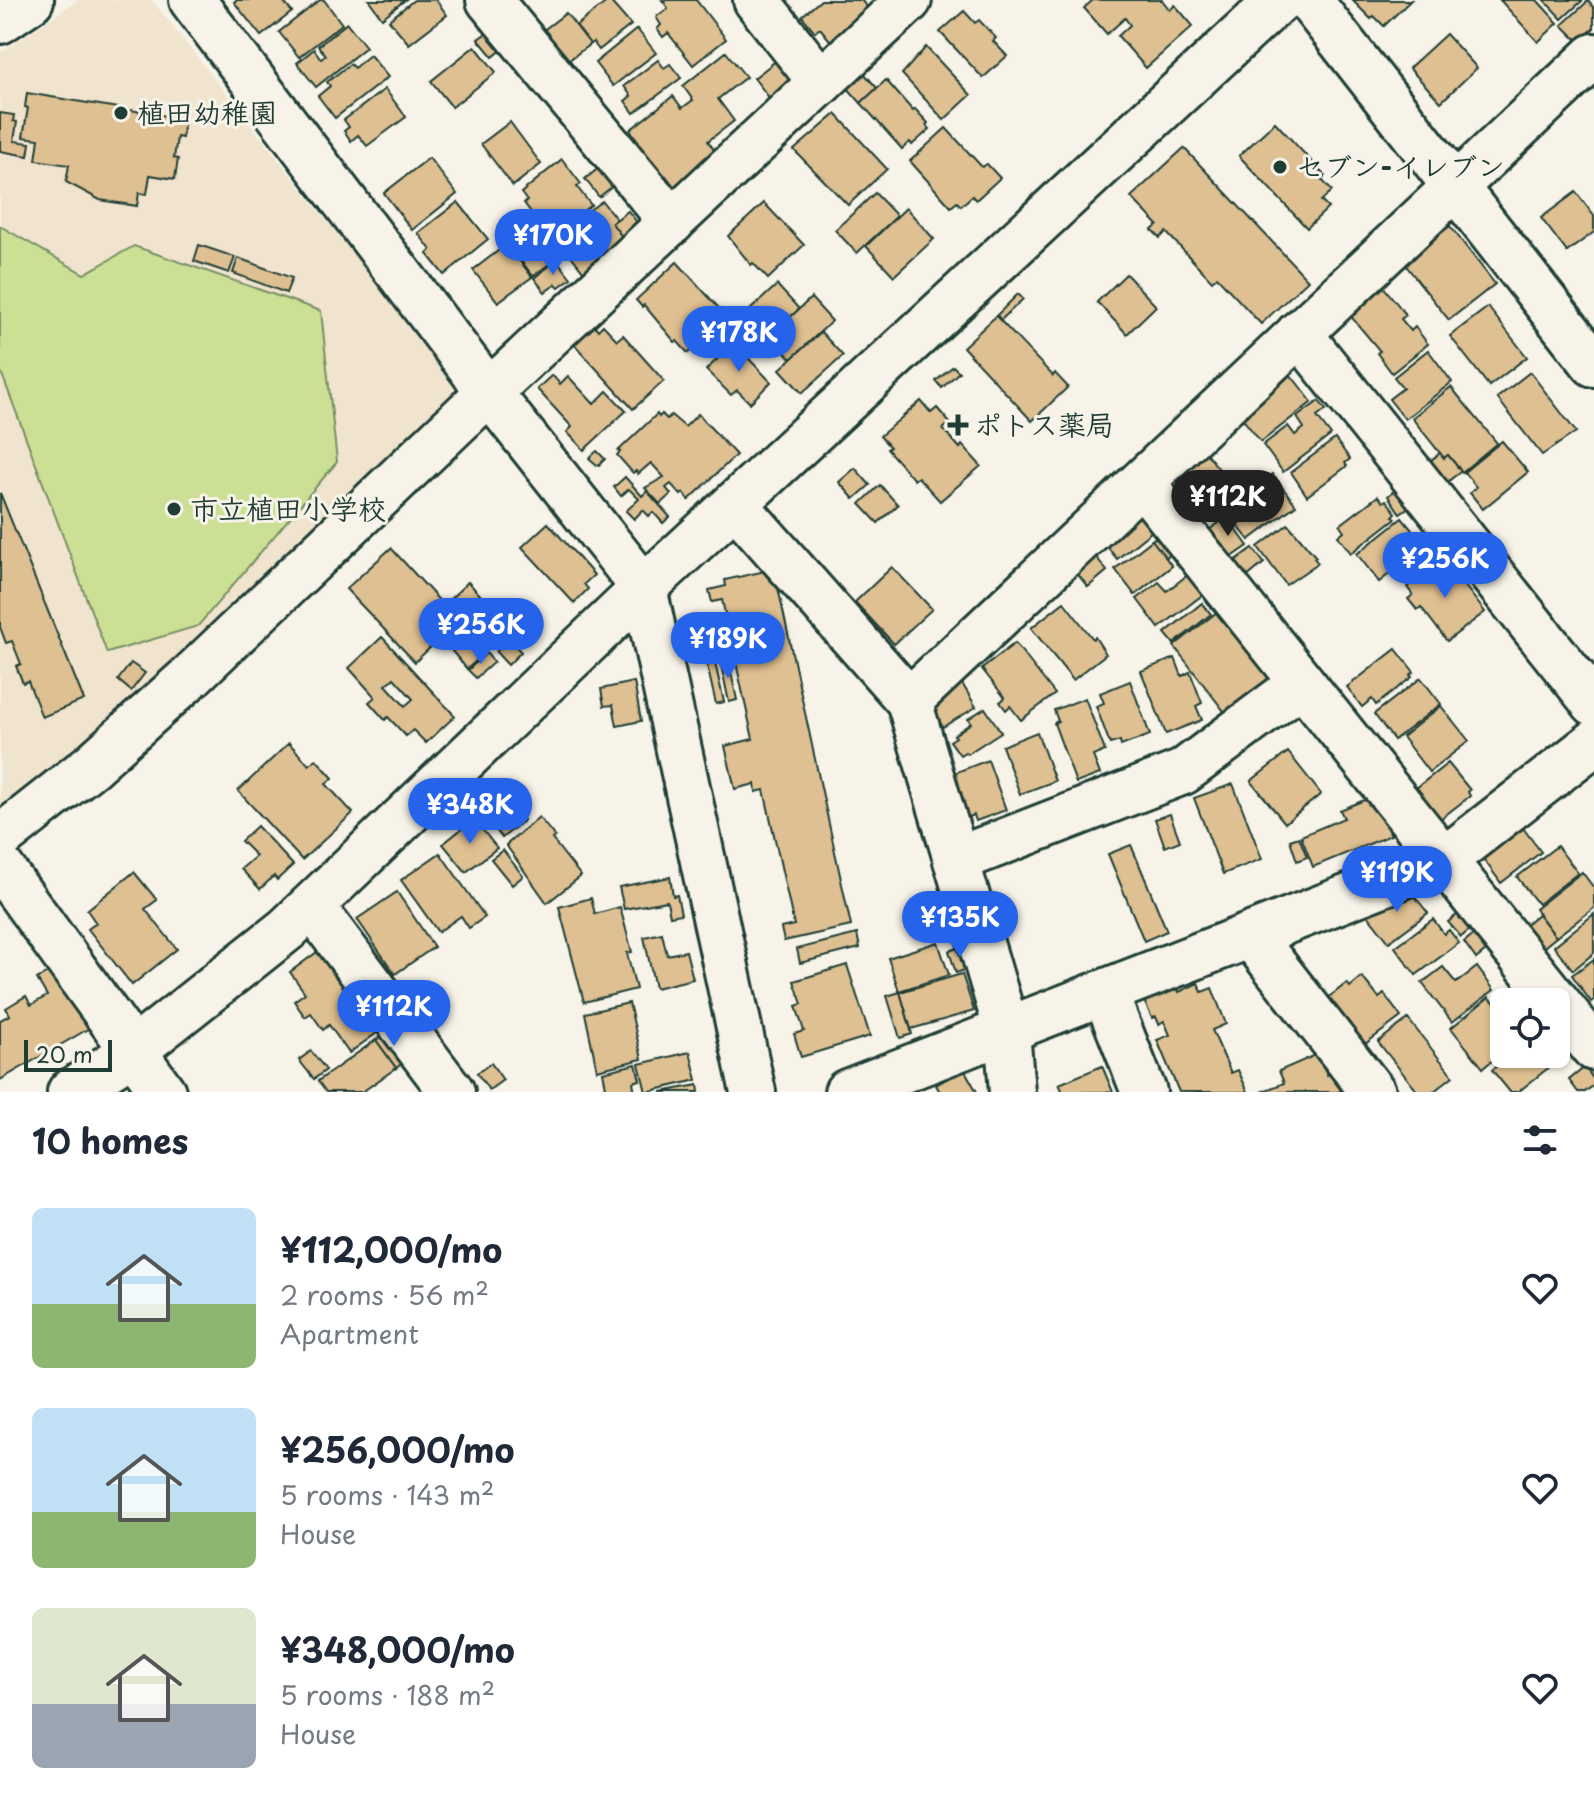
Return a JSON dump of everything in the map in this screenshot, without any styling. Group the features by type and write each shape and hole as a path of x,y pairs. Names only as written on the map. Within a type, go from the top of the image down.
{"street":[{"path":"0,21 31,0"},
{"path":"192,0 489,392 644,588 753,1092"},
{"path":"489,0 672,222"},
{"path":"756,0 821,82"},
{"path":"0,838 91,766 191,676 489,392 909,0"},
{"path":"70,1092 132,1052 287,929 644,588 1279,0"},
{"path":"1309,0 1594,364"},
{"path":"909,701 1594,56"},
{"path":"1299,333 1594,703"},
{"path":"1142,482 1594,1048"},
{"path":"735,504 909,701 1007,1031 1012,1092"},
{"path":"956,860 1183,772 1302,683"},
{"path":"847,1092 1444,860 1594,743"},
{"path":"0,866 163,1092"},
{"path":"312,906 452,1092"},
{"path":"1252,937 1373,1092"},
{"path":"1105,993 1144,1092"}],"shaded area":[{"name":"市立植田小学校","path":"78,0 152,0 460,389 237,614 0,815 0,53"}],"green space":[{"path":"0,226 84,274 134,246 321,311 337,462 198,626 107,653 0,369"}],"building":[{"path":"282,0 292,12 261,36 234,2"},
{"path":"324,0 342,24 299,57 279,32"},
{"path":"369,0 405,0 382,18"},
{"path":"414,0 436,0 447,15 409,44 389,20"},
{"path":"609,0 631,25 599,50 576,26"},
{"path":"662,0 696,0 726,39 693,65 668,33 663,37 657,29 661,25 656,17 668,8"},
{"path":"821,0 861,0 875,16 837,49 820,28 815,32 802,16"},
{"path":"1093,0 1162,0 1170,10 1175,5 1193,26 1146,68 1118,36 1130,25 1125,18 1107,34 1084,8"},
{"path":"1352,0 1411,0 1384,26 1374,16 1371,19"},
{"path":"1500,0 1537,0 1558,23 1538,42"},
{"path":"1544,0 1583,0 1562,19"},
{"path":"1588,1 1594,8 1594,28 1579,42 1562,25"},
{"path":"964,11 975,23 979,20 1007,56 983,78 940,32"},
{"path":"566,13 590,44 565,63 541,32"},
{"path":"347,23 366,47 316,87 297,63 314,49 321,59 326,55 318,46"},
{"path":"495,27 509,44 493,57 478,39"},
{"path":"637,29 656,53 613,86 595,63"},
{"path":"1446,34 1477,68 1441,102 1409,68"},
{"path":"475,46 496,72 452,107 431,81"},
{"path":"926,47 971,95 944,120 902,74"},
{"path":"726,52 746,77 718,99 734,121 708,141 719,157 677,190 666,176 662,179 636,145 639,142 630,130 673,96 682,108 693,100 683,86"},
{"path":"370,55 388,77 335,118 318,96 330,86 327,82 350,64 354,68"},
{"path":"658,60 664,68 670,64 681,78 634,113 625,101 631,96 624,86"},
{"path":"777,60 797,86 774,104 754,78"},
{"path":"863,72 877,88 861,103 846,86"},
{"path":"886,80 928,123 926,125 930,129 912,145 910,142 902,149 861,103"},
{"path":"385,89 406,117 367,146 358,135 351,141 344,131 349,127 344,120"},
{"path":"27,93 185,119 182,138 177,137 175,179 150,175 147,194 139,193 137,206 100,200 66,182 69,165 36,160 39,139 23,137"},
{"path":"0,113 14,115 13,121 17,122 14,141 30,143 28,156 0,151"},
{"path":"836,114 887,169 848,205 794,150"},
{"path":"510,122 541,164 513,186 481,144"},
{"path":"1275,122 1325,176 1321,179 1332,191 1321,201 1328,208 1307,228 1239,156"},
{"path":"946,128 982,167 987,164 1000,178 976,200 972,196 961,206 957,202 951,207 910,161"},
{"path":"1184,148 1308,280 1261,324 1217,277 1212,281 1166,232 1160,238 1152,230 1158,225 1131,197"},
{"path":"429,158 457,194 412,230 384,193"},
{"path":"562,159 581,184 577,187 591,205 550,237 524,203 527,201 521,193"},
{"path":"604,164 618,182 599,197 585,179"},
{"path":"1576,192 1594,216 1594,232 1567,252 1541,218"},
{"path":"875,193 897,216 857,253 835,230"},
{"path":"602,201 617,220 612,223 627,243 587,276 555,235"},
{"path":"458,202 488,239 444,275 427,254 431,250 418,233"},
{"path":"764,203 804,245 768,279 753,263 751,265 728,236"},
{"path":"906,208 934,239 894,276 866,246"},
{"path":"628,211 640,226 623,238 612,223"},
{"path":"530,225 556,259 533,276 507,243"},
{"path":"1450,226 1495,284 1449,320 1400,258 1428,236 1431,241"},
{"path":"507,244 532,277 498,302 473,270"},
{"path":"199,245 235,257 229,273 194,261"},
{"path":"238,258 292,278 286,293 233,273"},
{"path":"557,260 571,278 545,292 534,278"},
{"path":"677,262 727,317 688,353 636,300"},
{"path":"1126,274 1156,306 1127,334 1097,302"},
{"path":"777,285 799,309 759,346 737,322"},
{"path":"1383,286 1406,315 1401,319 1411,331 1415,327 1428,344 1392,373 1377,353 1380,351 1348,313"},
{"path":"1018,294 1023,299 1001,320 997,315"},
{"path":"811,298 832,321 791,359 770,336"},
{"path":"1488,307 1527,357 1489,386 1450,336"},
{"path":"996,316 1053,376 1055,373 1068,387 1032,421 963,347"},
{"path":"603,325 617,340 623,335 664,381 633,409 574,344 595,326 598,330"},
{"path":"821,332 843,356 802,393 780,369"},
{"path":"734,343 771,382 750,403 737,390 731,395 706,370"},
{"path":"1428,350 1452,382 1405,419 1389,399 1403,388 1394,377"},
{"path":"1283,365 1312,402 1261,442 1242,418 1254,408 1245,396"},
{"path":"953,366 959,372 942,388 936,381"},
{"path":"1530,372 1576,432 1542,455 1497,398"},
{"path":"552,375 560,384 568,376 594,404 607,391 626,411 584,450 567,432 572,427 537,389"},
{"path":"1451,387 1497,443 1462,472 1448,455 1444,458 1412,418"},
{"path":"921,401 931,413 937,408 950,423 943,429 981,466 940,501 918,477 914,480 887,449 890,447 880,436"},
{"path":"1319,401 1326,410 1317,417 1331,435 1283,472 1263,445 1288,426 1295,435 1304,428 1297,417"},
{"path":"657,414 667,419 671,415 685,427 698,414 736,455 689,500 671,484 666,488 671,494 660,504 645,488 664,477 651,463 638,474 636,471 633,473 617,455"},
{"path":"1335,439 1350,459 1345,463 1347,466 1307,496 1291,472"},
{"path":"1502,441 1528,472 1483,509 1470,493 1476,487 1464,472"},
{"path":"1203,449 1238,493 1207,518 1172,474"},
{"path":"597,451 605,459 598,466 589,458"},
{"path":"1440,453 1444,458 1448,455 1461,471 1446,483 1429,462"},
{"path":"855,468 870,485 854,499 839,482"},
{"path":"1272,474 1296,505 1249,540 1234,521 1239,518 1230,506"},
{"path":"625,477 642,496 647,491 670,517 663,523 653,512 649,516 643,510 634,519 626,511 639,499 629,489 621,496 614,487"},
{"path":"1402,484 1416,502 1400,513 1388,496"},
{"path":"880,485 898,505 878,523 860,504"},
{"path":"0,493 84,700 42,717 28,681 23,683 16,666 21,664 12,641 6,643 0,627"},
{"path":"1378,496 1383,502 1386,500 1396,513 1393,516 1396,518 1351,553 1338,536 1344,531 1340,525"},
{"path":"1137,501 1157,527 1117,559 1099,536"},
{"path":"1227,517 1248,546 1229,559 1209,530"},
{"path":"1402,518 1425,546 1405,562 1400,556 1392,562 1397,568 1379,582 1357,554"},
{"path":"548,523 594,575 584,584 588,589 574,603 522,547"},
{"path":"1288,524 1318,563 1286,585 1258,547"},
{"path":"1168,528 1181,546 1166,558 1152,540"},
{"path":"1152,540 1172,566 1135,595 1115,569"},
{"path":"391,548 458,621 415,662 346,589"},
{"path":"1253,548 1264,563 1247,577 1235,561"},
{"path":"1091,550 1107,571 1088,587 1071,566"},
{"path":"1444,559 1485,612 1447,641 1421,607 1417,610 1408,599 1413,595 1407,587"},
{"path":"892,567 932,609 894,644 855,602"},
{"path":"774,569 851,926 784,941 781,928 794,925 764,790 756,792 755,784 735,789 725,746 753,739 722,600 712,602 709,590 726,586 725,580"},
{"path":"1190,573 1205,593 1159,628 1137,599 1159,582 1167,591"},
{"path":"468,582 513,630 494,648 448,601"},
{"path":"1064,602 1106,654 1073,680 1031,628"},
{"path":"1202,603 1211,614 1174,644 1165,633"},
{"path":"1217,612 1271,681 1227,715 1174,646"},
{"path":"716,625 722,651 707,655 701,628"},
{"path":"464,628 486,652 467,669 446,644"},
{"path":"382,637 455,716 426,743 413,730 406,736 388,717 385,720 369,702 375,697 349,668","holes":["394,678 413,699 405,706 386,685"]},
{"path":"509,639 521,652 508,665 496,652"},
{"path":"1015,643 1055,694 1021,720 1010,706 1006,710 1000,702 1005,698 982,669"},
{"path":"1396,649 1414,672 1410,675 1412,677 1376,705 1372,699 1362,707 1347,687"},
{"path":"486,653 494,662 476,678 468,670"},
{"path":"728,658 737,700 729,702 720,660"},
{"path":"1175,658 1182,676 1190,672 1202,703 1196,706 1202,720 1166,734 1141,671"},
{"path":"714,659 724,702 716,704 706,661"},
{"path":"131,663 145,673 131,691 118,680"},
{"path":"957,675 976,707 943,727 926,701"},
{"path":"1421,678 1441,704 1394,740 1374,714"},
{"path":"1130,681 1150,735 1121,746 1120,741 1110,744 1096,706 1104,703 1100,693"},
{"path":"634,682 641,721 617,726 613,705 604,706 601,689"},
{"path":"1085,698 1105,751 1093,756 1100,774 1076,783 1054,723 1058,721 1054,710"},
{"path":"1441,706 1469,741 1429,772 1402,737"},
{"path":"985,708 1001,732 967,754 960,755 950,741 971,723 968,719"},
{"path":"1037,732 1055,781 1020,794 1002,746"},
{"path":"289,743 309,765 316,759 333,778 326,784 353,813 302,860 238,791"},
{"path":"1288,752 1321,794 1285,823 1251,781"},
{"path":"988,760 1006,810 976,821 974,815 966,818 949,775"},
{"path":"1448,763 1470,790 1470,796 1439,820 1415,789"},
{"path":"496,783 524,820 502,838 474,801"},
{"path":"1233,784 1262,859 1223,874 1194,798"},
{"path":"1374,796 1391,835 1313,867 1301,836 1344,818 1340,810"},
{"path":"1170,814 1180,841 1165,847 1155,819"},
{"path":"539,817 581,876 547,903 506,845"},
{"path":"474,819 497,848 466,872 443,844"},
{"path":"1520,824 1541,852 1501,883 1480,854"},
{"path":"257,826 293,865 277,880 274,876 260,889 241,869 256,856 241,841"},
{"path":"1299,837 1307,857 1297,861 1290,840"},
{"path":"1131,845 1167,931 1144,941 1108,854"},
{"path":"1557,846 1578,873 1538,904 1517,877"},
{"path":"503,850 523,876 512,885 491,859"},
{"path":"440,853 485,917 469,928 461,916 438,932 401,880"},
{"path":"134,872 157,900 145,909 177,949 132,985 88,929 96,923 87,910"},
{"path":"1582,872 1594,888 1594,908 1556,937 1535,909"},
{"path":"670,877 673,896 677,895 681,914 670,916 667,901 624,909 619,887"},
{"path":"1409,889 1428,913 1389,942 1367,914 1393,894"},
{"path":"397,892 434,947 395,974 357,919"},
{"path":"591,898 595,914 620,907 632,952 627,953 636,989 584,1002 559,907"},
{"path":"1466,908 1478,923 1461,937 1448,922"},
{"path":"1538,914 1556,937 1539,951 1521,928"},
{"path":"1594,914 1594,953 1573,970 1554,946"},
{"path":"1433,919 1444,934 1449,930 1459,943 1416,975 1395,947"},
{"path":"1479,930 1492,946 1476,959 1464,942"},
{"path":"662,933 667,955 686,951 693,979 655,988 644,937"},
{"path":"857,934 860,948 800,963 797,949"},
{"path":"332,941 392,1022 349,1053 329,1025 323,1030 311,1013 305,1017 294,1001 305,993 290,972"},
{"path":"938,942 949,975 899,991 888,958"},
{"path":"964,946 970,968 956,973 949,951"},
{"path":"1594,959 1594,1000 1591,1002 1572,975"},
{"path":"847,965 870,1036 801,1057 794,1034 804,1031 796,1006 802,1004 794,981"},
{"path":"1443,967 1456,983 1477,967 1493,988 1452,1022 1422,983"},
{"path":"55,969 93,1026 0,1080 0,1020 10,1015 6,1008 26,996 31,1005 47,996 37,979"},
{"path":"962,974 974,1011 911,1029 900,992"},
{"path":"1362,977 1379,998 1384,994 1401,1017 1361,1047 1329,997 1347,983 1350,987"},
{"path":"1198,983 1202,992 1212,988 1226,1024 1212,1030 1231,1073 1238,1070 1248,1092 1179,1092 1157,1040 1170,1035 1164,1021 1159,1024 1156,1017 1152,1018 1144,1001 1177,986 1179,992"},
{"path":"900,992 912,1034 900,1038 887,996"},
{"path":"1489,997 1490,1062 1483,1068 1451,1028"},
{"path":"629,1003 642,1059 597,1070 585,1013"},
{"path":"1408,1019 1453,1076 1433,1092 1418,1092 1378,1042"},
{"path":"391,1029 411,1057 396,1068 376,1040"},
{"path":"376,1040 396,1068 362,1092 326,1092 318,1081"},
{"path":"311,1051 326,1070 314,1079 299,1060"},
{"path":"690,1052 697,1080 646,1092 639,1064"},
{"path":"1318,1054 1327,1075 1333,1072 1341,1092 1261,1092 1284,1083 1279,1071"},
{"path":"491,1063 503,1080 489,1090 477,1073"},
{"path":"636,1064 640,1080 633,1082 635,1092 607,1092 603,1072"},
{"path":"1102,1066 1113,1092 1063,1092 1059,1084"},
{"path":"1585,1067 1594,1085 1585,1092 1578,1092 1569,1080"},
{"path":"1548,1068 1518,1092 1510,1092 1492,1070"},
{"path":"964,1069 977,1092 940,1092 936,1085"},
{"path":"698,1085 699,1092 661,1092"}],"place":[{"name":"植田幼稚園","path":"121,113"},
{"name":"セブン-イレブン","path":"1280,167"},
{"name":"ポトス薬局","path":"958,425"},
{"name":"市立植田小学校","path":"174,509"}]}
